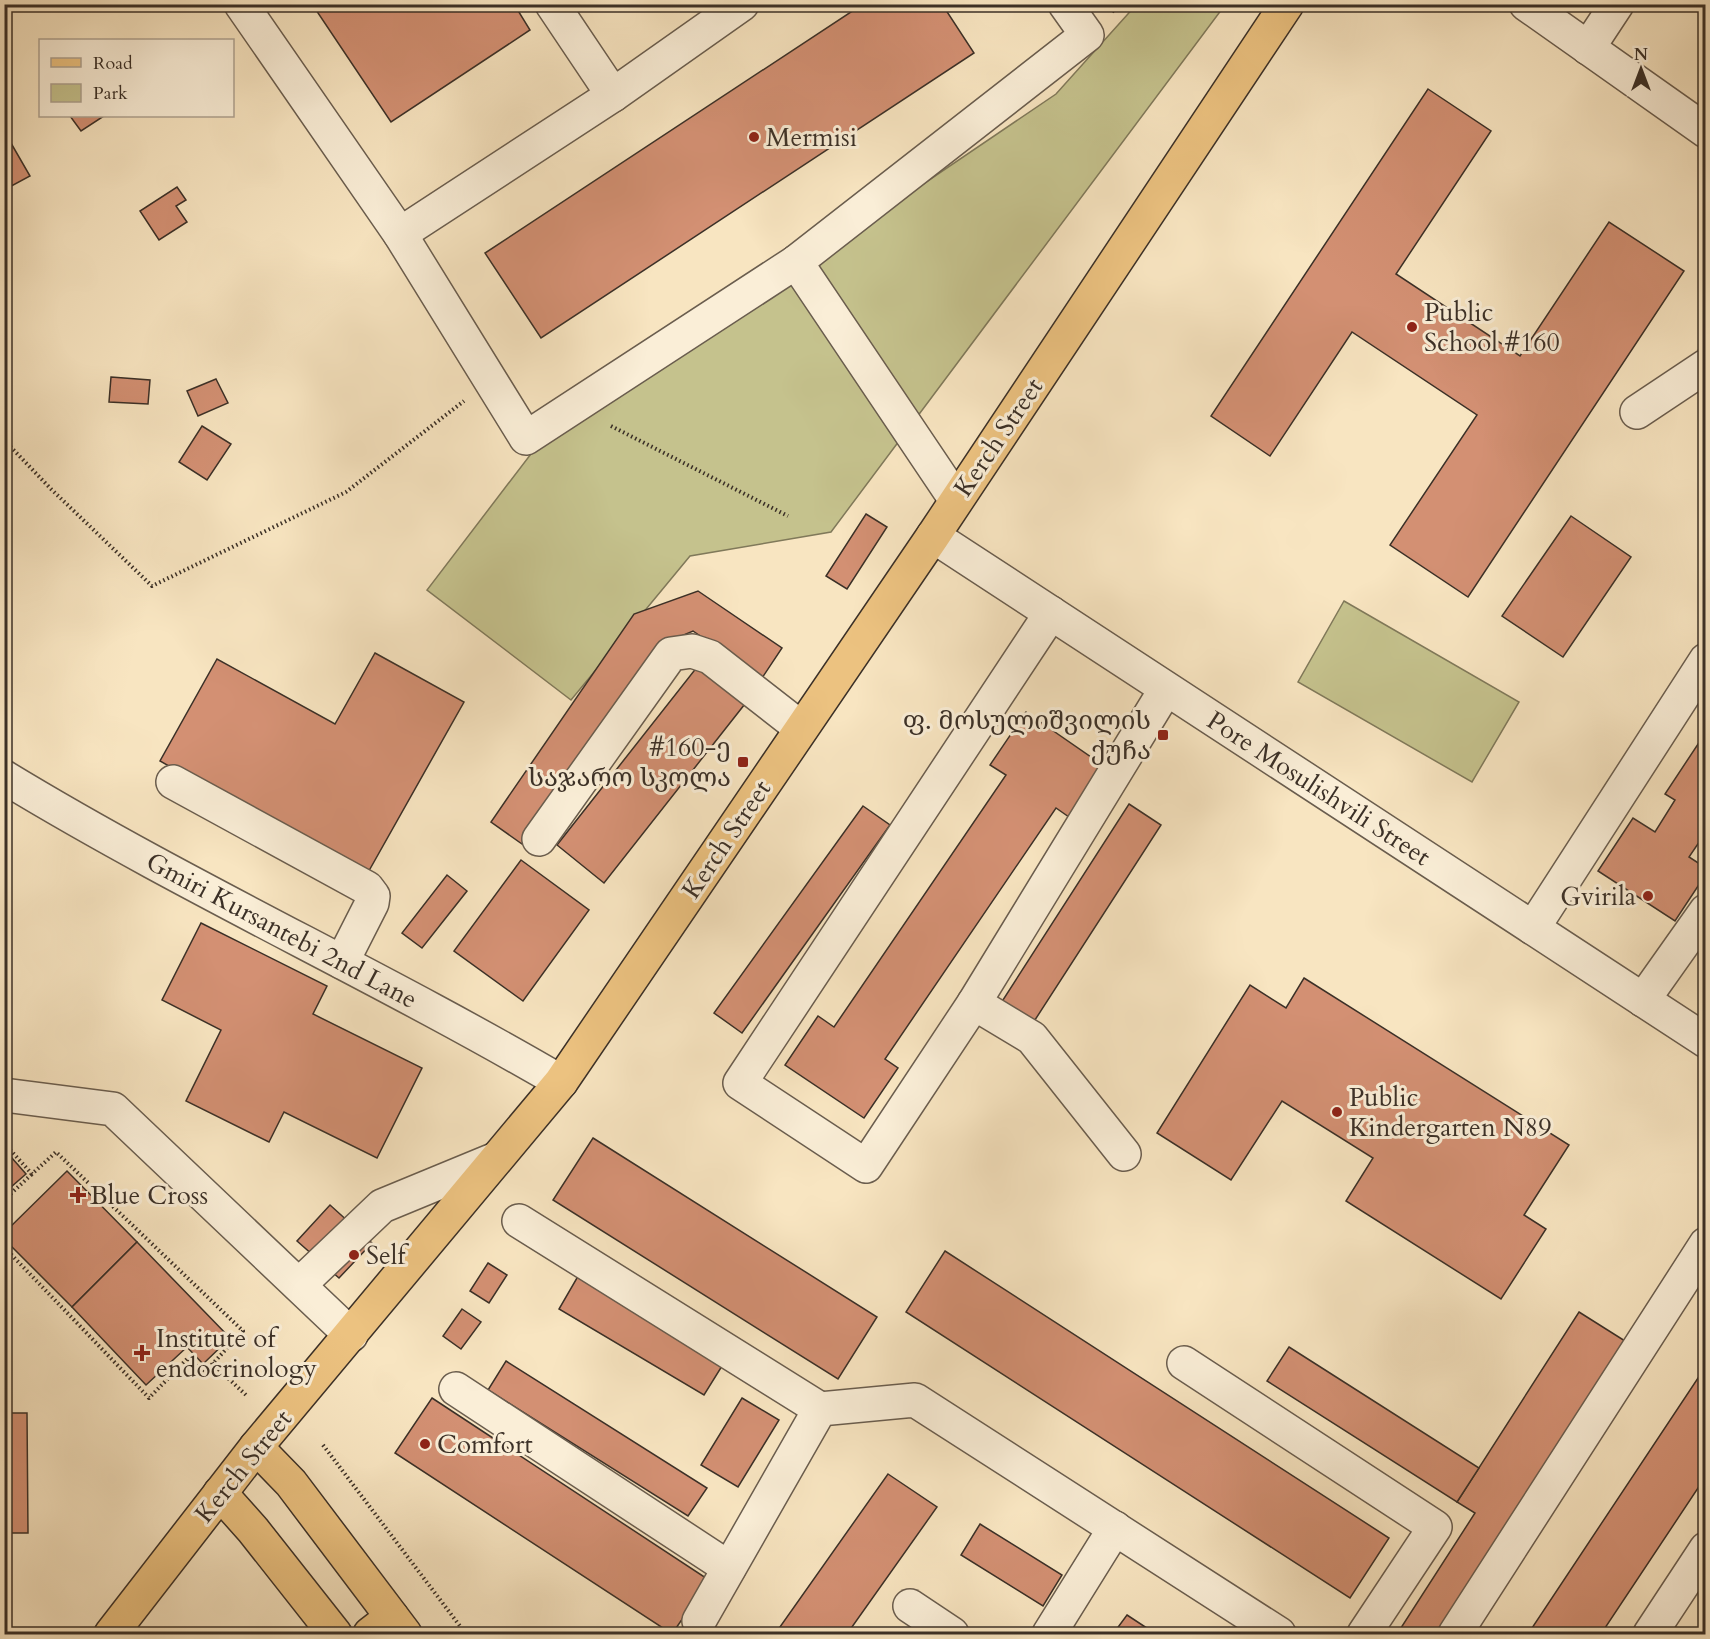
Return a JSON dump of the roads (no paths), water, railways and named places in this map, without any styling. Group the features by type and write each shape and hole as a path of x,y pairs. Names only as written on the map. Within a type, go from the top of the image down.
{"main road":[{"name":"Kerch Street","path":"111,1635 256,1447 561,1082 933,536 1287,4"},
{"path":"256,1447 291,1483 389,1629"},
{"path":"220,1493 253,1530 335,1635"}],"street":[{"path":"241,4 400,234 526,438 796,262 1087,34 1065,4"},
{"path":"552,4 613,95"},
{"path":"400,234 613,95 742,4"},
{"path":"1526,4 1706,131"},
{"path":"1588,48 1617,4"},
{"path":"796,262 956,500"},
{"path":"1637,412 1706,366"},
{"name":"Pore Mosulishvili Street","path":"933,536 1706,1041"},
{"path":"1051,613 740,1083 866,1166 974,1003 1167,689"},
{"path":"538,839 671,654 692,651 710,657 801,728"},
{"path":"1533,928 1706,660"},
{"name":"Gmiri Kursantebi 2nd Lane","path":"4,777 82,824 483,1036 561,1082"},
{"path":"173,782 367,888 373,896 372,903 342,962"},
{"path":"1643,1000 1706,911"},
{"path":"974,1003 1032,1038 1124,1154"},
{"path":"4,1095 114,1109 351,1335"},
{"path":"299,1284 382,1206 496,1159"},
{"path":"519,1221 820,1409 915,1400 1279,1635"},
{"path":"1455,1635 1706,1244"},
{"path":"1184,1363 1435,1527 1364,1635"},
{"path":"456,1389 729,1568"},
{"path":"699,1621 820,1409"},
{"path":"1049,1635 1115,1528"},
{"path":"1650,1635 1706,1549"},
{"path":"910,1606 952,1635"}],"place":[{"name":"Mermisi","path":"754,137"},
{"name":"Public School #160","path":"1412,327"},
{"name":"ფ. მოსულიშვილის ქუჩა","path":"1163,735"},
{"name":"#160-ე საჯარო სკოლა","path":"743,762"},
{"name":"Gvirila","path":"1648,896"},
{"name":"Public Kindergarten N89","path":"1337,1112"},
{"name":"Blue Cross","path":"78,1195"},
{"name":"Self","path":"354,1255"},
{"name":"Institute of endocrinology","path":"142,1353"},
{"name":"Comfort","path":"425,1444"}]}
